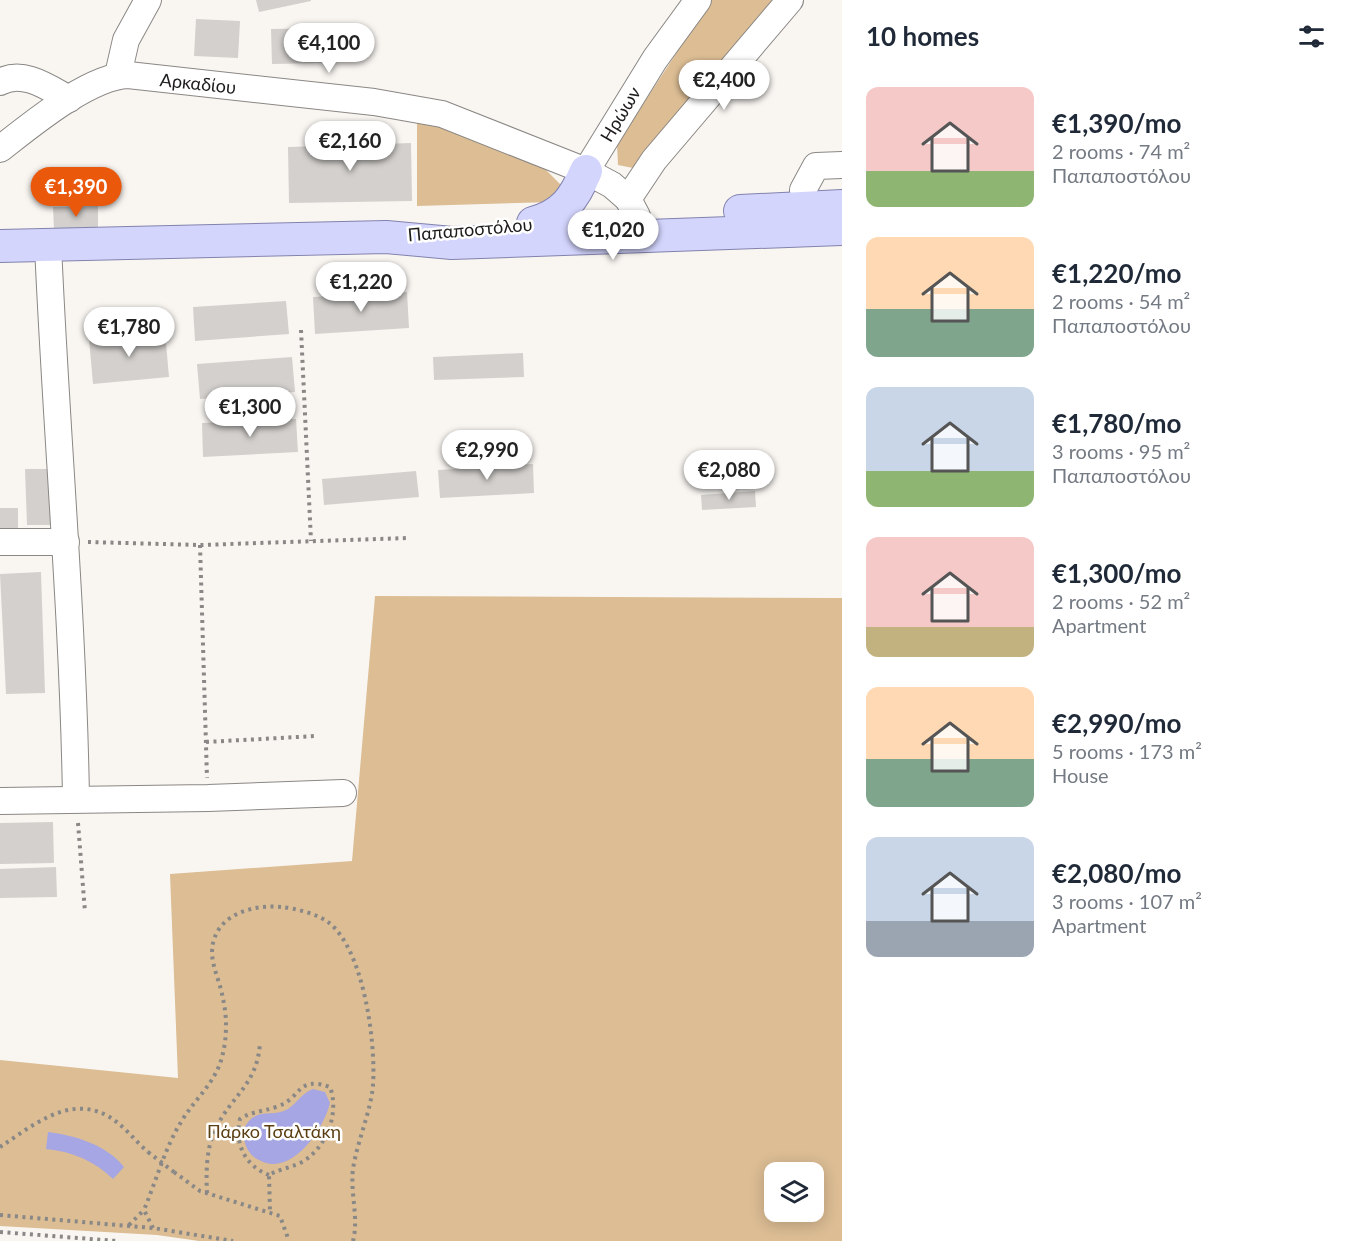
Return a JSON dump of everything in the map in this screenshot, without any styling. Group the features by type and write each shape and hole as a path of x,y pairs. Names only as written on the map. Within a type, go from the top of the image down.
{"main road":[{"path":"533,223 563,210 575,196 586,171"},
{"name":"Παπαποστόλου","path":"386,237 452,227 842,206"},
{"name":"Παπαποστόλου","path":"0,246 386,237 452,243 634,217 842,229"}],"street":[{"path":"0,149 28,126 69,99 118,75 126,40 148,0"},
{"name":"Ηρώων","path":"586,171 655,59 698,0"},
{"path":"634,217 654,160 790,0"},
{"path":"2,73 39,83 69,99"},
{"name":"Αρκαδίου","path":"118,75 333,96 411,107 442,114 485,129 612,184 634,217"},
{"path":"804,190 816,166 842,165"},
{"path":"48,245 55,419 66,542 76,799"},
{"path":"0,542 66,542"},
{"path":"0,801 208,798 343,793"}],"path":[{"path":"301,330 311,541"},
{"path":"66,542 200,545 408,538"},
{"path":"200,545 208,798"},
{"path":"206,742 316,736"},
{"path":"76,799 85,912"},
{"path":"129,1225 144,1210 182,1121 215,1080 223,1053 226,1021 223,997 211,961 213,944 219,929 245,911 259,907 288,908 328,921 344,938 363,989 373,1086 353,1168 352,1196 356,1231 353,1241"},
{"path":"207,1193 207,1167 215,1130 253,1074 260,1042"},
{"path":"316,1082 330,1087 335,1101 335,1114 328,1131 302,1162 269,1174 258,1171 241,1149 237,1131 240,1119 251,1111 278,1107 290,1099 300,1086 316,1082"},
{"path":"0,1147 56,1112 85,1110 106,1115 193,1187 245,1207 280,1216 289,1241"},
{"path":"269,1174 270,1212"},
{"path":"144,1210 153,1228"},
{"path":"0,1215 88,1224 129,1225 233,1241"},
{"path":"0,1232 117,1241"}],"green space":[{"path":"711,0 777,0 638,169 618,165 617,144"},
{"path":"417,118 540,164 561,185 561,197 552,202 417,206"},
{"name":"Πάρκο Τσαλτάκη","path":"375,596 842,598 842,1241 199,1241 157,1235 0,1226 0,1060 178,1078 170,874 352,861"}],"water":[{"path":"313,1089 325,1092 330,1103 321,1125 304,1148 294,1157 271,1164 253,1156 244,1138 249,1121 257,1115 278,1113 288,1109"},
{"path":"48,1132 89,1142 109,1153 124,1167 113,1179 82,1158 46,1149"}],"building":[{"path":"256,0 311,0 311,1 259,12"},
{"path":"196,19 240,21 238,58 194,56"},
{"path":"321,28 321,63 272,64 271,29"},
{"path":"350,132 350,145 411,143 412,201 289,203 288,147 323,146 323,133"},
{"path":"98,206 98,229 54,230 53,207"},
{"path":"407,292 409,328 315,334 313,297"},
{"path":"286,301 289,334 195,341 193,307"},
{"path":"165,332 169,377 93,384 89,339"},
{"path":"523,353 524,377 434,380 433,357"},
{"path":"292,357 295,392 200,399 197,364"},
{"path":"296,419 298,452 203,457 202,423"},
{"path":"533,464 534,493 440,498 438,470"},
{"path":"25,469 53,469 55,525 27,525"},
{"path":"416,471 419,497 324,505 322,479"},
{"path":"755,491 756,507 702,510 701,495"},
{"path":"0,508 18,508 18,534 0,534"},
{"path":"41,572 45,693 6,694 0,574"},
{"path":"53,822 54,863 0,864 0,823"},
{"path":"56,867 57,897 0,898 0,869"}]}
